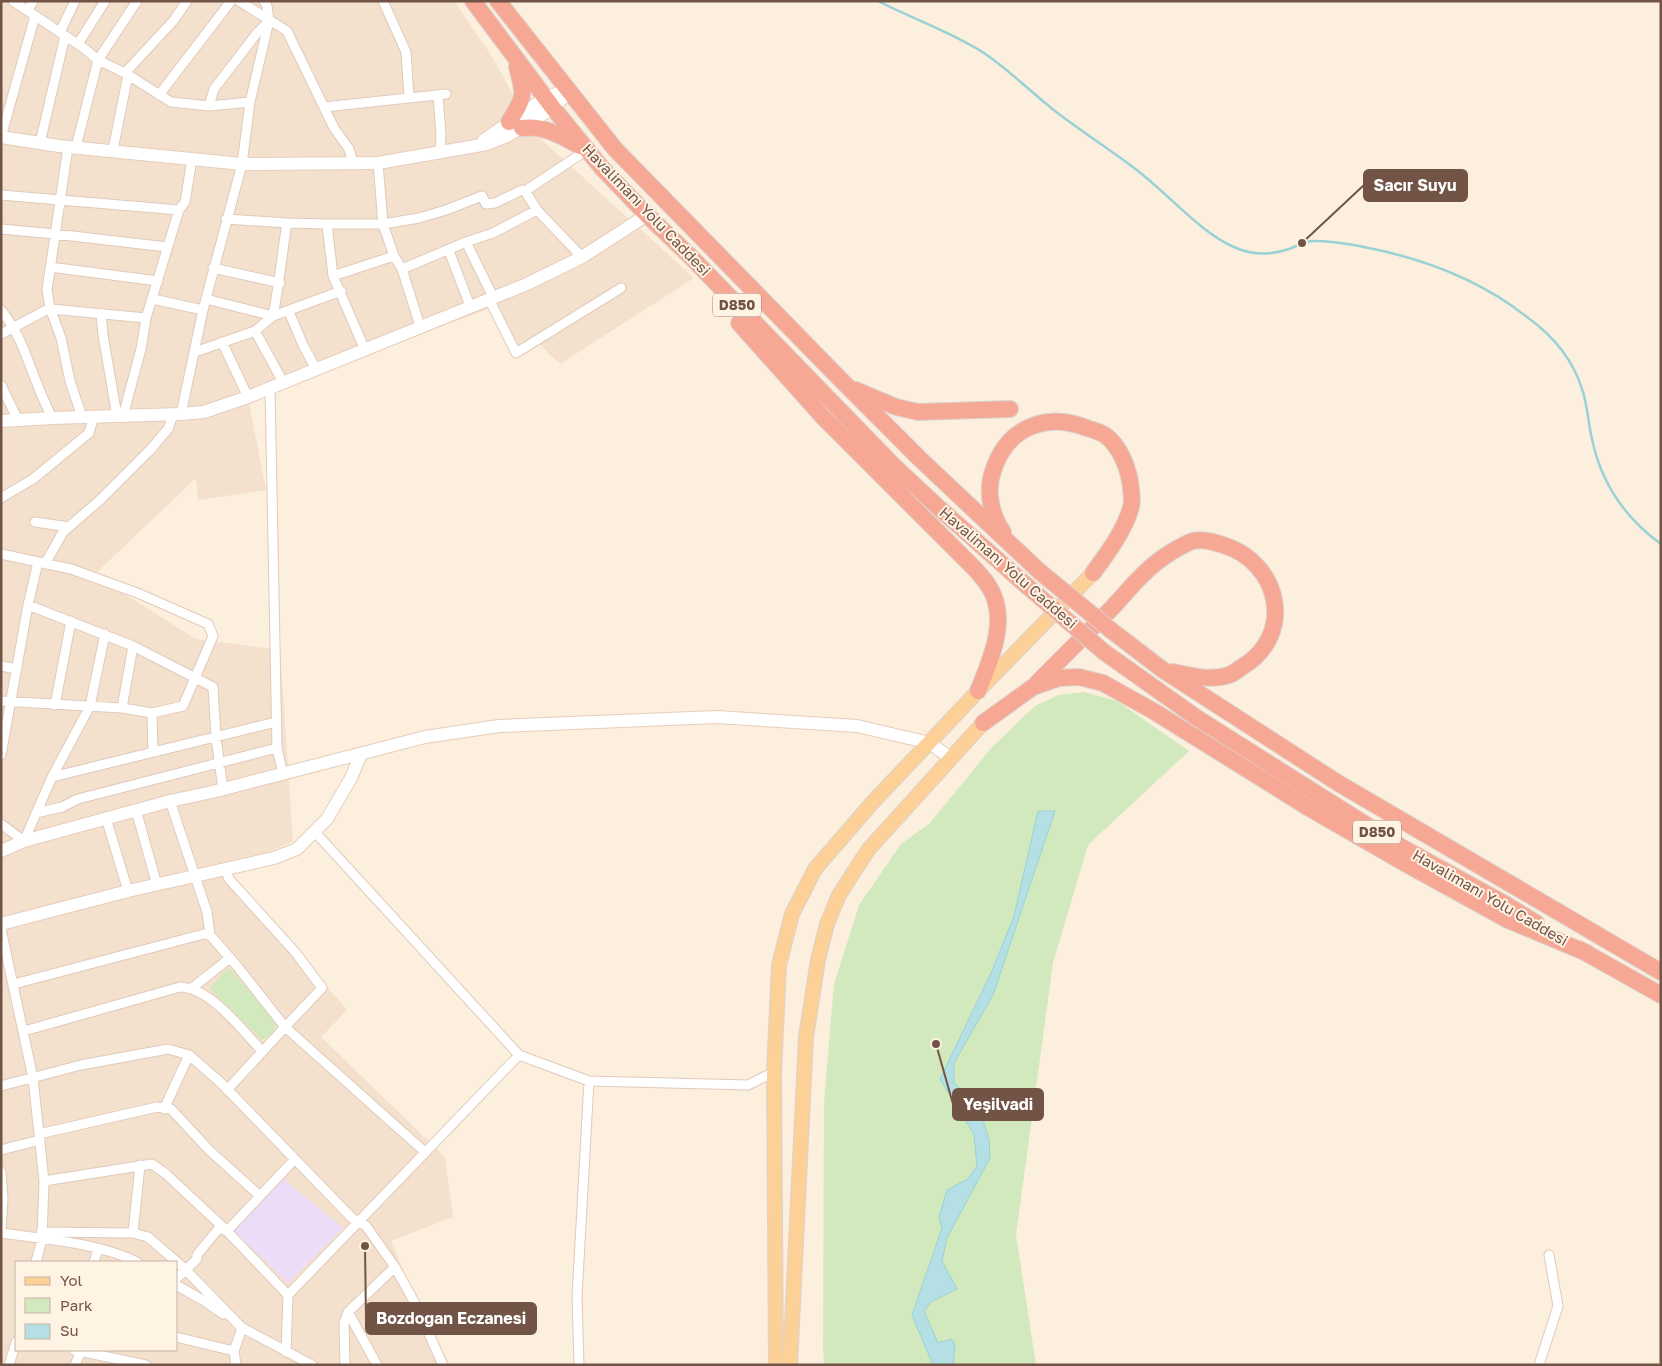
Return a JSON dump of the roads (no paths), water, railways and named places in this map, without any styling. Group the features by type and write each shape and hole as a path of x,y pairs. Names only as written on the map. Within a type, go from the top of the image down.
{"highway":[{"name":"Havalimanı Yolu Caddesi","path":"473,1 549,103 587,150 647,216 689,255 894,466 1027,586 1104,652 1197,718 1411,853 1505,904 1586,954 1661,995"},
{"name":"Havalimanı Yolu Caddesi","path":"498,1 615,149 920,459 1040,571 1162,670 1338,783 1661,972"},
{"path":"514,57 523,92 515,125 545,129 587,150"},
{"path":"689,255 710,290 823,417 970,563 989,586 998,616 990,660 978,691"},
{"path":"845,384 896,407 918,412 1010,409"},
{"path":"1015,548 996,521 990,499 990,479 997,460 1006,445 1021,433 1039,423 1056,421 1074,423 1105,435 1120,452 1130,474 1132,506 1116,541 1094,573"},
{"path":"984,723 1033,687 1157,562 1192,541 1213,542 1230,547 1246,556 1260,569 1270,585 1276,602 1276,619 1272,636 1263,651 1248,664 1229,675 1208,678 1162,670"},
{"path":"1033,687 1059,678 1079,677 1103,683 1154,712 1309,808 1408,865 1508,920 1586,954"}],"main road":[{"path":"776,1365 774,1072 779,965 792,914 815,869 872,803 978,691 1094,573"},
{"path":"790,1365 806,1037 818,960 827,924 839,895 868,850 984,723"}],"street":[{"path":"13,1 78,44 98,60 126,74 171,102 209,106 250,102"},
{"path":"33,1 1,137 72,147 242,164 378,163 471,148 515,125 568,91"},
{"path":"40,143 63,34 74,1"},
{"path":"78,44 105,1"},
{"path":"1,498 33,479 89,433 88,417 70,380 61,338 47,290 60,199 72,147 98,60 137,1"},
{"path":"112,150 126,74 174,20 187,1"},
{"path":"159,94 231,1"},
{"path":"239,1 287,31 334,128 348,149 353,163"},
{"path":"1,755 28,605 42,563 63,532 125,477 152,449 177,415 195,352 213,268 242,164 250,102 269,21 267,6 264,1"},
{"path":"383,1 406,52 409,98"},
{"path":"209,106 214,89 256,33 269,21"},
{"path":"324,107 442,95 440,154"},
{"path":"226,218 287,223 383,224 428,216 482,196 486,204 495,203 522,190 525,191 587,150"},
{"path":"120,416 141,349 146,318 167,248 179,210 185,202 192,159"},
{"path":"378,163 383,224 394,256 402,270 420,326"},
{"path":"525,191 537,210 582,256"},
{"path":"1,194 179,210"},
{"path":"402,270 466,242 493,233 537,210"},
{"path":"1,421 177,415 204,412 248,397 527,284 582,256 647,216"},
{"path":"273,316 280,283 281,260 287,223"},
{"path":"327,224 333,276 365,350"},
{"path":"1,229 167,248"},
{"path":"466,242 516,353 621,288"},
{"path":"449,250 470,306"},
{"path":"333,276 394,256"},
{"path":"50,267 158,281"},
{"path":"213,268 280,283"},
{"path":"195,352 255,331 273,316 289,312 341,291"},
{"path":"153,299 203,310"},
{"path":"206,299 273,316"},
{"path":"1,334 51,308 146,318"},
{"path":"1,310 14,327 28,356 38,386 52,418"},
{"path":"289,312 316,369"},
{"path":"101,313 103,335 120,416"},
{"path":"255,331 283,382"},
{"path":"222,342 248,397"},
{"path":"1,385 18,420"},
{"path":"270,388 276,722 277,748 284,774"},
{"path":"35,522 69,526"},
{"path":"1,554 71,569 140,594 208,624 213,636 183,706 152,714 122,708 1,701"},
{"path":"28,605 133,646 213,687 216,737 223,790"},
{"path":"55,705 71,621"},
{"path":"24,841 52,777 90,706 105,634"},
{"path":"122,708 133,646"},
{"path":"1,666 17,669"},
{"path":"152,714 153,752"},
{"path":"1,851 24,841 106,818 170,801 223,790 426,736 499,726 717,717 857,726 930,743 950,758"},
{"path":"52,777 276,722"},
{"path":"36,813 62,807 78,799 277,748"},
{"path":"1,924 274,858 297,849 327,819 352,778 361,754"},
{"path":"170,801 207,912 210,935 285,1027 425,1152"},
{"path":"136,810 157,885"},
{"path":"106,818 128,892"},
{"path":"1,824 24,841"},
{"path":"314,831 519,1055 589,1081 748,1085 774,1072"},
{"path":"224,869 230,879 296,953 322,988 228,1090"},
{"path":"1,929 33,1078 44,1181 42,1235 36,1261"},
{"path":"14,984 204,934 210,935"},
{"path":"192,988 230,958"},
{"path":"24,1031 180,987 192,988 216,1004 262,1051"},
{"path":"1,1086 81,1065 168,1049 189,1055 228,1090 352,1218 366,1226 395,1267 416,1305 443,1365"},
{"path":"164,1108 189,1055"},
{"path":"286,1352 288,1295 519,1055"},
{"path":"579,1365 577,1297 589,1081"},
{"path":"1,1150 39,1137 157,1107 164,1108 171,1110 209,1150 260,1196"},
{"path":"227,1231 295,1159"},
{"path":"44,1181 152,1164 166,1174 227,1231 288,1295"},
{"path":"133,1233 140,1165"},
{"path":"1,1172 3,1199 1,1231 42,1235 133,1233 148,1237 176,1261"},
{"path":"178,1277 196,1259 197,1255 219,1228 227,1231"},
{"path":"42,1235 116,1253 135,1261"},
{"path":"94,1261 98,1249"},
{"path":"1540,1365 1558,1306 1549,1255"},
{"path":"178,1263 242,1328"},
{"path":"345,1365 344,1323 348,1312 395,1267"},
{"path":"178,1286 206,1302 242,1328 312,1365"},
{"path":"348,1312 376,1365"},
{"path":"236,1365 234,1352 242,1328"},
{"path":"178,1338 234,1352"},
{"path":"9,1365 15,1345"},
{"path":"75,1365 77,1351 146,1365"}],"water":[{"path":"1038,811 1055,811 993,995 954,1063 954,1083 979,1107 989,1140 990,1158 947,1238 942,1261 957,1289 931,1302 924,1311 938,1343 951,1339 955,1344 953,1365 933,1365 912,1315 942,1228 939,1217 947,1190 968,1179 977,1166 974,1134 940,1079 992,971 1014,916"}],"waterway":[{"path":"878,1 984,53 1055,111 1138,171 1197,223 1234,247 1247,252 1268,253 1282,251 1310,241 1359,246 1404,256 1448,271 1489,291 1508,303 1545,332 1567,358 1582,389 1596,455 1608,484 1616,498 1636,523 1661,544"}],"place":[{"name":"Sacır Suyu","path":"1302,243"},
{"name":"Yeşilvadi","path":"936,1044"},
{"name":"Bozdoğan Eczanesi","path":"365,1246"}]}
